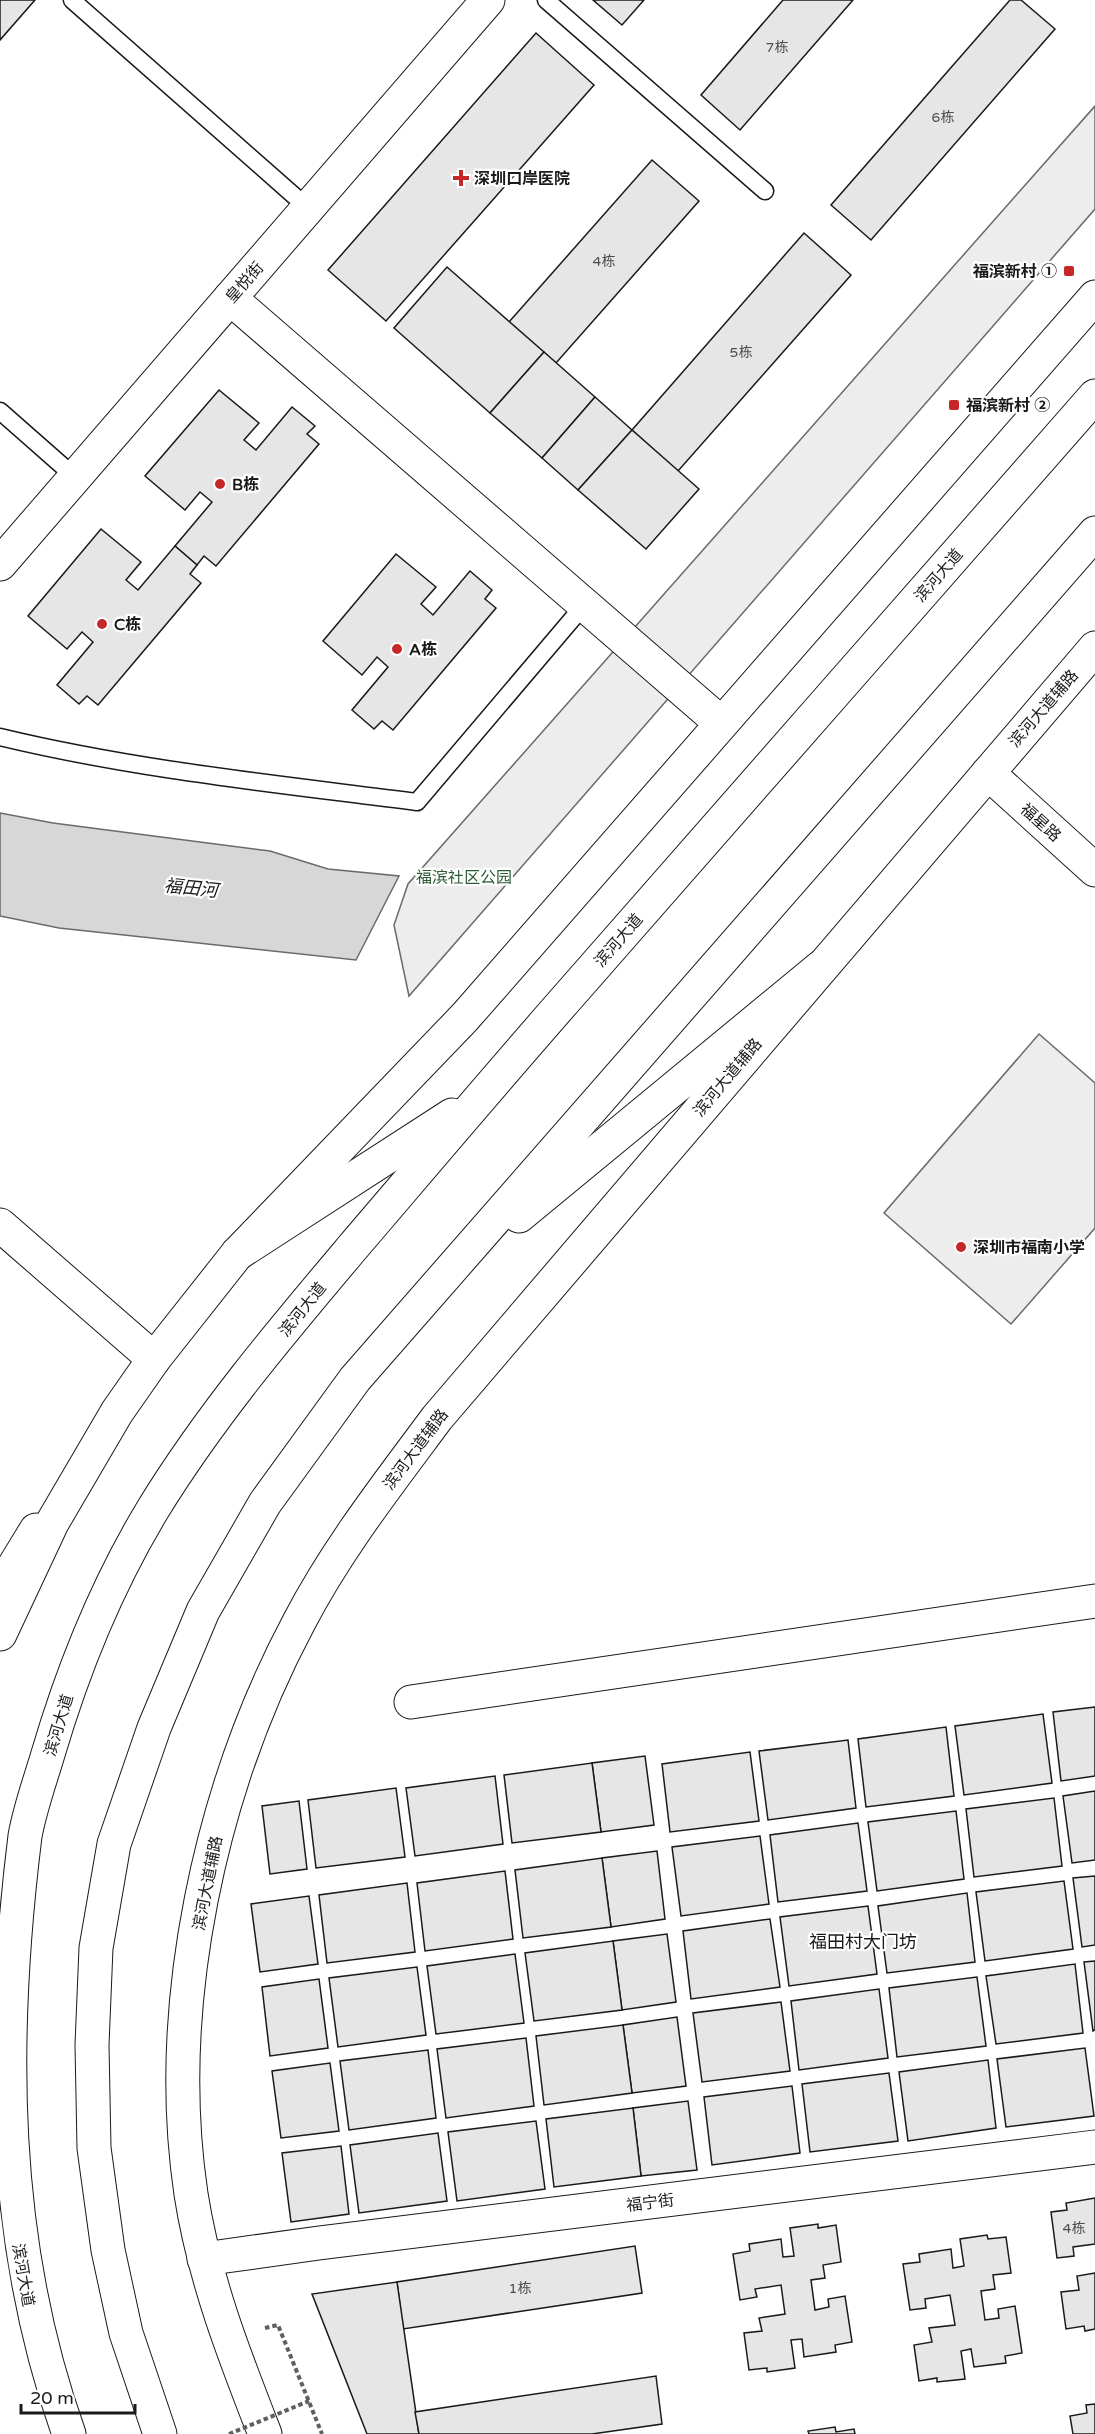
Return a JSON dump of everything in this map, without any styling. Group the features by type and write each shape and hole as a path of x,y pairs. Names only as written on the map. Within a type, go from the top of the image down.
{"main road":[{"name":"皇悦街","path":"0,564 488,0"},
{"path":"0,1589 42,1520 154,1359 237,1254 465,1017 1095,297"},
{"path":"230,298 721,723"},
{"name":"滨河大道","path":"69,2434 52,2389 31,2316 13,2214 4,2126 2,2042 8,1943 26,1831 64,1700 102,1606 153,1509 215,1418 304,1305 481,1096 1095,396"},
{"path":"160,2434 126,2333 108,2250 93,2148 92,2045 96,1948 114,1844 154,1728 203,1611 265,1503 355,1379 1095,533"},
{"name":"滨河大道辅路","path":"265,2434 221,2320 204,2259 191,2196 185,2145 183,2087 185,2018 197,1932 220,1817 244,1743 273,1675 299,1622 331,1567 437,1418 1095,648"},
{"name":"福星路","path":"988,773 1095,870"},
{"path":"444,1278 821,967"},
{"path":"237,1254 481,1096"},
{"path":"0,1225 154,1359"},
{"path":"0,1634 52,1523 117,1412"},
{"path":"411,1702 1095,1601"},
{"name":"福宁街","path":"204,2259 331,2241 1095,2147"}],"lane":[{"path":"72,0 308,208"},
{"path":"546,0 765,191"},
{"path":"0,411 75,477"},
{"path":"0,737 62,752 177,771 417,802 585,604"}],"path":[{"path":"278,2325 322,2434"},
{"path":"229,2434 309,2401"}],"shaded area":[{"name":"福滨社区公园","path":"1095,106 1095,209 409,996 394,925 408,884"},
{"path":"1039,1034 1095,1083 1095,1228 1011,1324 884,1213"}],"water":[{"name":"福田河","path":"0,813 53,823 270,851 328,869 399,876 356,960 59,928 0,916"}],"building":[{"path":"0,0 35,0 0,40"},
{"path":"593,0 644,0 622,25"},
{"path":"783,0 853,0 740,130 701,95"},
{"path":"1010,0 1021,0 1055,29 871,240 831,205"},
{"name":"深圳口岸医院","path":"536,33 594,85 386,321 328,270"},
{"path":"652,160 699,201 556,363 509,322"},
{"path":"804,233 851,275 678,471 632,430"},
{"path":"447,267 544,352 490,413 394,328"},
{"path":"544,352 595,397 542,458 490,413"},
{"name":"B栋","path":"219,390 259,423 244,440 256,450 292,407 315,426 307,434 319,444 216,566 204,556 197,565 175,546 212,502 200,492 185,510 145,476"},
{"path":"595,397 632,430 578,490 542,458"},
{"path":"632,430 699,489 646,549 578,490"},
{"name":"C栋","path":"101,529 141,562 126,580 138,590 175,546 197,565 190,574 201,583 98,705 87,696 79,704 57,685 93,642 82,632 67,649 28,616"},
{"name":"A栋","path":"396,554 436,587 421,604 433,615 470,571 492,590 485,599 496,608 393,730 382,721 374,729 352,710 388,667 377,657 362,675 323,641"},
{"path":"1095,1707 1095,1776 1061,1781 1053,1712"},
{"path":"1043,1714 1052,1783 964,1795 955,1726"},
{"path":"946,1727 954,1796 866,1807 858,1739"},
{"path":"848,1740 856,1808 768,1820 759,1751"},
{"path":"750,1752 759,1821 670,1832 662,1764"},
{"path":"645,1756 654,1825 601,1832 592,1763"},
{"path":"592,1763 601,1832 512,1843 504,1775"},
{"path":"495,1776 503,1844 415,1856 406,1788"},
{"path":"396,1788 405,1857 316,1868 308,1800"},
{"path":"1095,1791 1095,1860 1072,1863 1063,1796"},
{"path":"1054,1798 1062,1866 974,1877 966,1809"},
{"path":"299,1801 307,1869 270,1874 262,1806"},
{"path":"956,1811 964,1879 877,1891 868,1822"},
{"path":"858,1823 867,1891 778,1902 770,1835"},
{"path":"760,1836 769,1904 681,1916 672,1847"},
{"path":"657,1851 665,1919 611,1927 602,1858"},
{"path":"602,1858 611,1927 523,1938 515,1870"},
{"path":"505,1871 513,1939 425,1951 417,1883"},
{"path":"1095,1876 1095,1945 1082,1947 1073,1878"},
{"path":"1064,1881 1073,1949 985,1961 976,1892"},
{"path":"407,1883 415,1952 327,1963 319,1895"},
{"path":"967,1893 975,1962 887,1973 878,1906"},
{"path":"309,1896 318,1964 260,1972 251,1904"},
{"path":"868,1906 877,1974 789,1986 780,1917"},
{"path":"770,1919 780,1987 691,1999 683,1931"},
{"path":"667,1934 676,2002 622,2010 613,1941"},
{"path":"613,1941 622,2010 534,2021 525,1953"},
{"path":"515,1954 524,2023 436,2034 427,1966"},
{"path":"1095,1961 1095,2030 1093,2031 1084,1962"},
{"path":"1075,1964 1083,2033 996,2044 986,1976"},
{"path":"417,1967 426,2035 338,2047 329,1978"},
{"path":"977,1977 986,2046 897,2057 889,1988"},
{"path":"319,1979 328,2048 270,2056 262,1987"},
{"path":"879,1989 888,2058 799,2070 791,2001"},
{"path":"781,2002 790,2071 702,2082 693,2013"},
{"path":"677,2017 686,2086 632,2093 623,2025"},
{"path":"623,2025 632,2093 544,2105 536,2036"},
{"path":"526,2038 534,2106 446,2118 437,2049"},
{"path":"1085,2048 1094,2116 1006,2127 997,2059"},
{"path":"428,2050 436,2118 349,2130 340,2061"},
{"path":"988,2060 996,2128 908,2141 899,2072"},
{"path":"330,2063 339,2131 281,2138 272,2071"},
{"path":"889,2073 898,2141 810,2152 802,2084"},
{"path":"792,2086 800,2153 712,2165 704,2097"},
{"path":"688,2101 697,2170 641,2176 633,2108"},
{"path":"633,2108 641,2176 554,2187 546,2119"},
{"path":"536,2121 545,2189 457,2201 448,2132"},
{"path":"438,2133 447,2201 359,2213 350,2145"},
{"path":"341,2146 349,2214 291,2222 282,2153"},
{"path":"1095,2198 1095,2244 1073,2247 1074,2256 1057,2258 1051,2212 1067,2210 1066,2203"},
{"path":"818,2224 818,2228 836,2225 841,2262 823,2265 825,2278 811,2280 815,2310 829,2307 828,2299 845,2296 852,2342 835,2345 836,2352 804,2357 802,2339 791,2340 795,2368 767,2372 767,2368 749,2370 744,2333 762,2331 759,2318 785,2314 781,2285 755,2289 757,2297 740,2300 733,2254 750,2251 749,2244 781,2239 783,2257 794,2256 790,2228"},
{"path":"987,2235 988,2239 1006,2237 1011,2273 993,2275 995,2289 981,2291 985,2320 999,2318 998,2309 1015,2306 1022,2353 1005,2356 1006,2363 974,2367 971,2349 961,2351 965,2379 937,2382 937,2378 919,2381 914,2345 932,2342 929,2328 955,2325 950,2295 925,2299 926,2308 910,2310 903,2264 920,2262 919,2254 951,2249 953,2268 964,2266 960,2239"},
{"path":"635,2246 642,2293 403,2329 397,2282"},
{"path":"1095,2273 1095,2329 1085,2331 1084,2326 1066,2329 1061,2292 1079,2290 1077,2276"},
{"path":"397,2282 419,2434 367,2434 312,2294"},
{"path":"656,2376 662,2424 592,2434 419,2434 415,2412"},
{"path":"1095,2404 1095,2434 1073,2434 1070,2416 1087,2413 1086,2405"},
{"path":"835,2427 836,2432 854,2429 855,2434 809,2434 808,2431"}],"place":[{"name":"深圳口岸医院","path":"461,178"},
{"name":"福滨新村 ①","path":"1069,271"},
{"name":"福滨新村 ②","path":"954,405"},
{"name":"B栋","path":"220,484"},
{"name":"C栋","path":"102,624"},
{"name":"A栋","path":"397,649"},
{"name":"深圳市福南小学","path":"961,1247"}],"district":[{"name":"福田村大门坊","path":"863,1942"}]}
